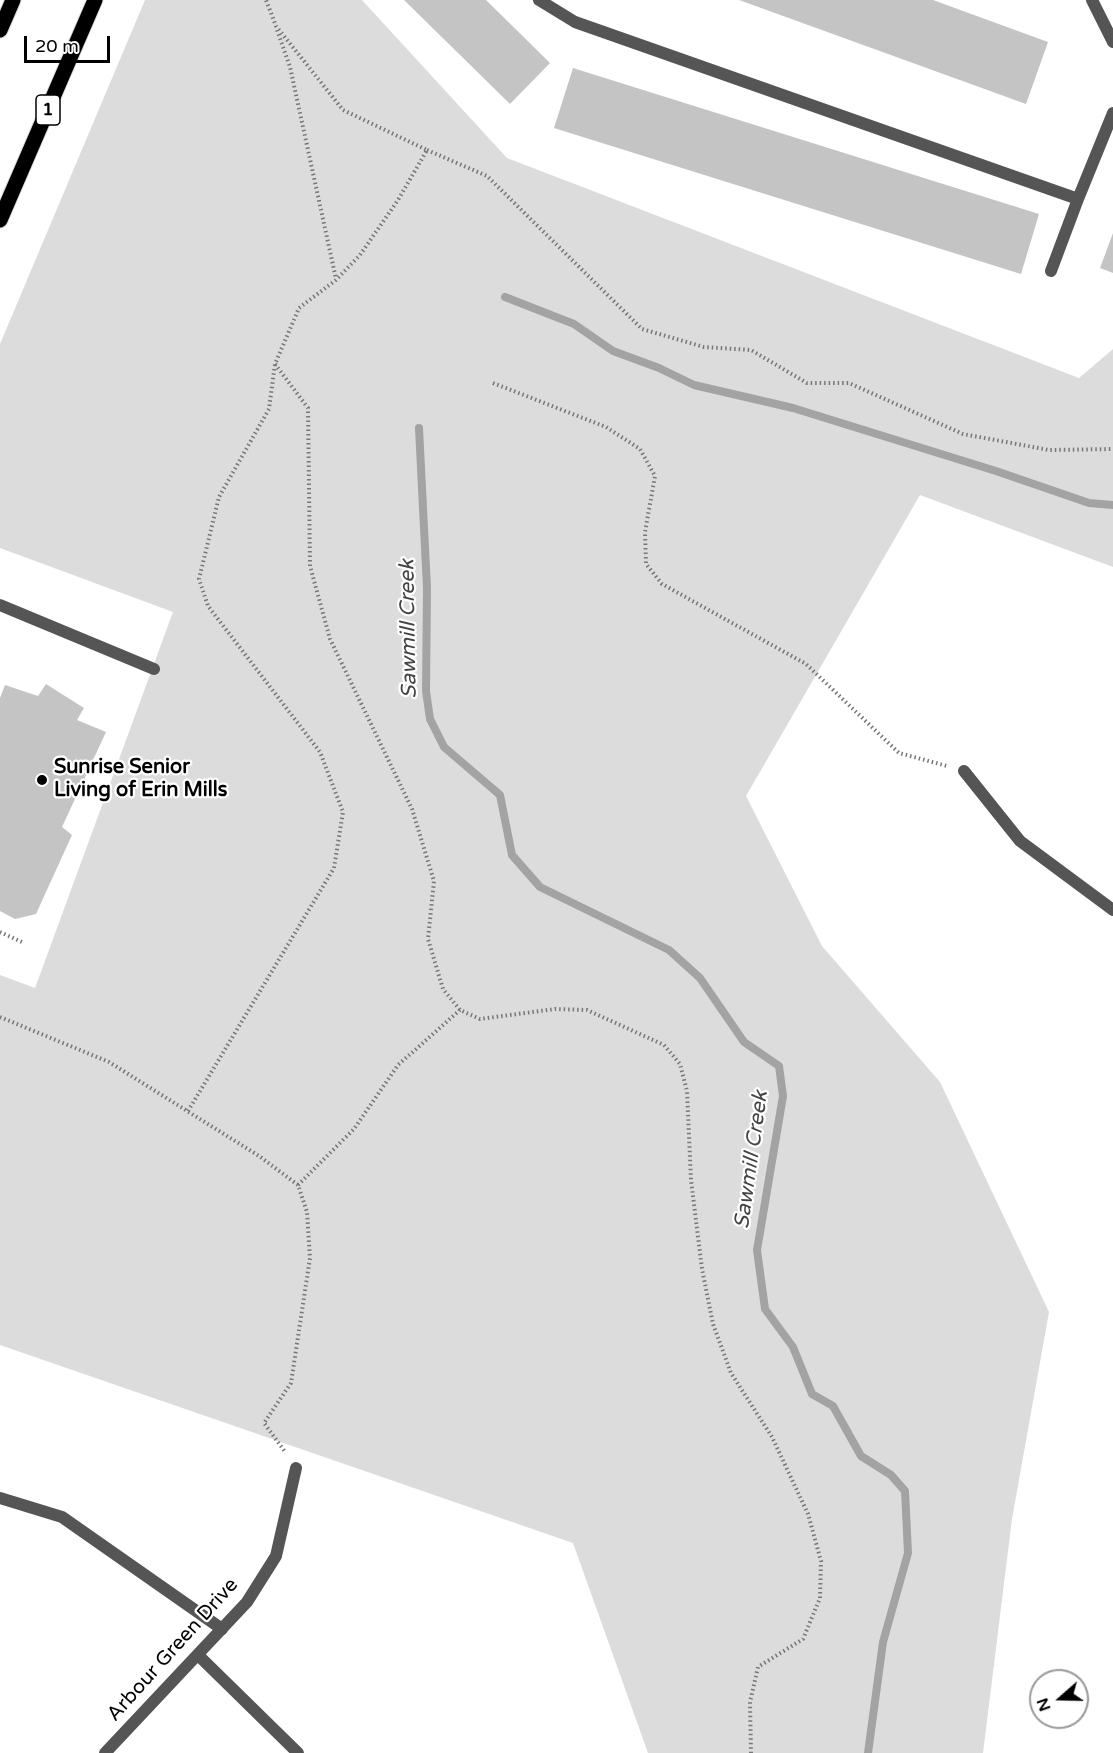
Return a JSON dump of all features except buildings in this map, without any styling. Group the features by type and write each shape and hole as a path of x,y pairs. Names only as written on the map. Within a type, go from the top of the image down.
{"main road":[{"path":"0,30 13,0"},
{"name":"1","path":"0,220 95,0"}],"street":[{"path":"539,0 575,22 1078,199"},
{"path":"1092,0 1113,42"},
{"path":"1051,271 1113,112"},
{"path":"0,605 154,669"},
{"path":"964,771 1020,842 1113,910"},
{"name":"Arbour Green Drive","path":"105,1753 247,1602 276,1557 296,1468"},
{"path":"0,1498 62,1517 222,1629"},
{"path":"198,1655 298,1753"}],"path":[{"path":"266,0 290,67 336,280"},
{"path":"276,26 343,110 488,176 642,329 704,347 751,350 807,383 849,383 963,434 1049,450 1113,448"},
{"path":"188,1111 334,868 343,812 320,752 208,606 199,579 219,497 269,409 275,364 299,308 336,280 360,255 398,200 428,150"},
{"path":"275,364 308,408 310,566 330,639 412,809 434,881 428,939 443,989 460,1010 480,1019 555,1010 587,1010 664,1045 680,1064 687,1091 691,1180 702,1269 713,1323 731,1373 777,1446 808,1514 821,1561 820,1598 803,1639 758,1667 750,1702 751,1753"},
{"path":"493,383 606,427 640,449 655,476 645,532 646,564 662,584 806,664 899,753 964,771"},
{"path":"0,932 22,942"},
{"path":"298,1185 354,1129 398,1065 460,1010"},
{"path":"0,1017 110,1062 259,1156 298,1185 307,1212 310,1258 291,1383 264,1423 296,1468"}],"shaded area":[{"path":"145,0 362,0 507,158 1079,378 1113,349 1113,567 920,495 746,796 822,946 940,1082 1049,1312 1012,1519 983,1753 648,1753 573,1543 0,1345 0,975 35,988 173,612 0,548 0,344"}],"waterway":[{"path":"505,297 574,324 613,351 659,368 694,385 793,408 996,471 1089,503 1113,505"},
{"name":"Sawmill Creek","path":"419,428 427,588 426,691 430,719 444,747 500,795 512,855 540,887 669,950 700,978 744,1042 779,1066 783,1096 757,1250 765,1309 793,1347 812,1394 833,1406 861,1456 891,1475 905,1491 908,1553 883,1642 868,1753"}],"place":[{"name":"Sunrise Senior Living of Erin Mills","path":"42,780"}]}
